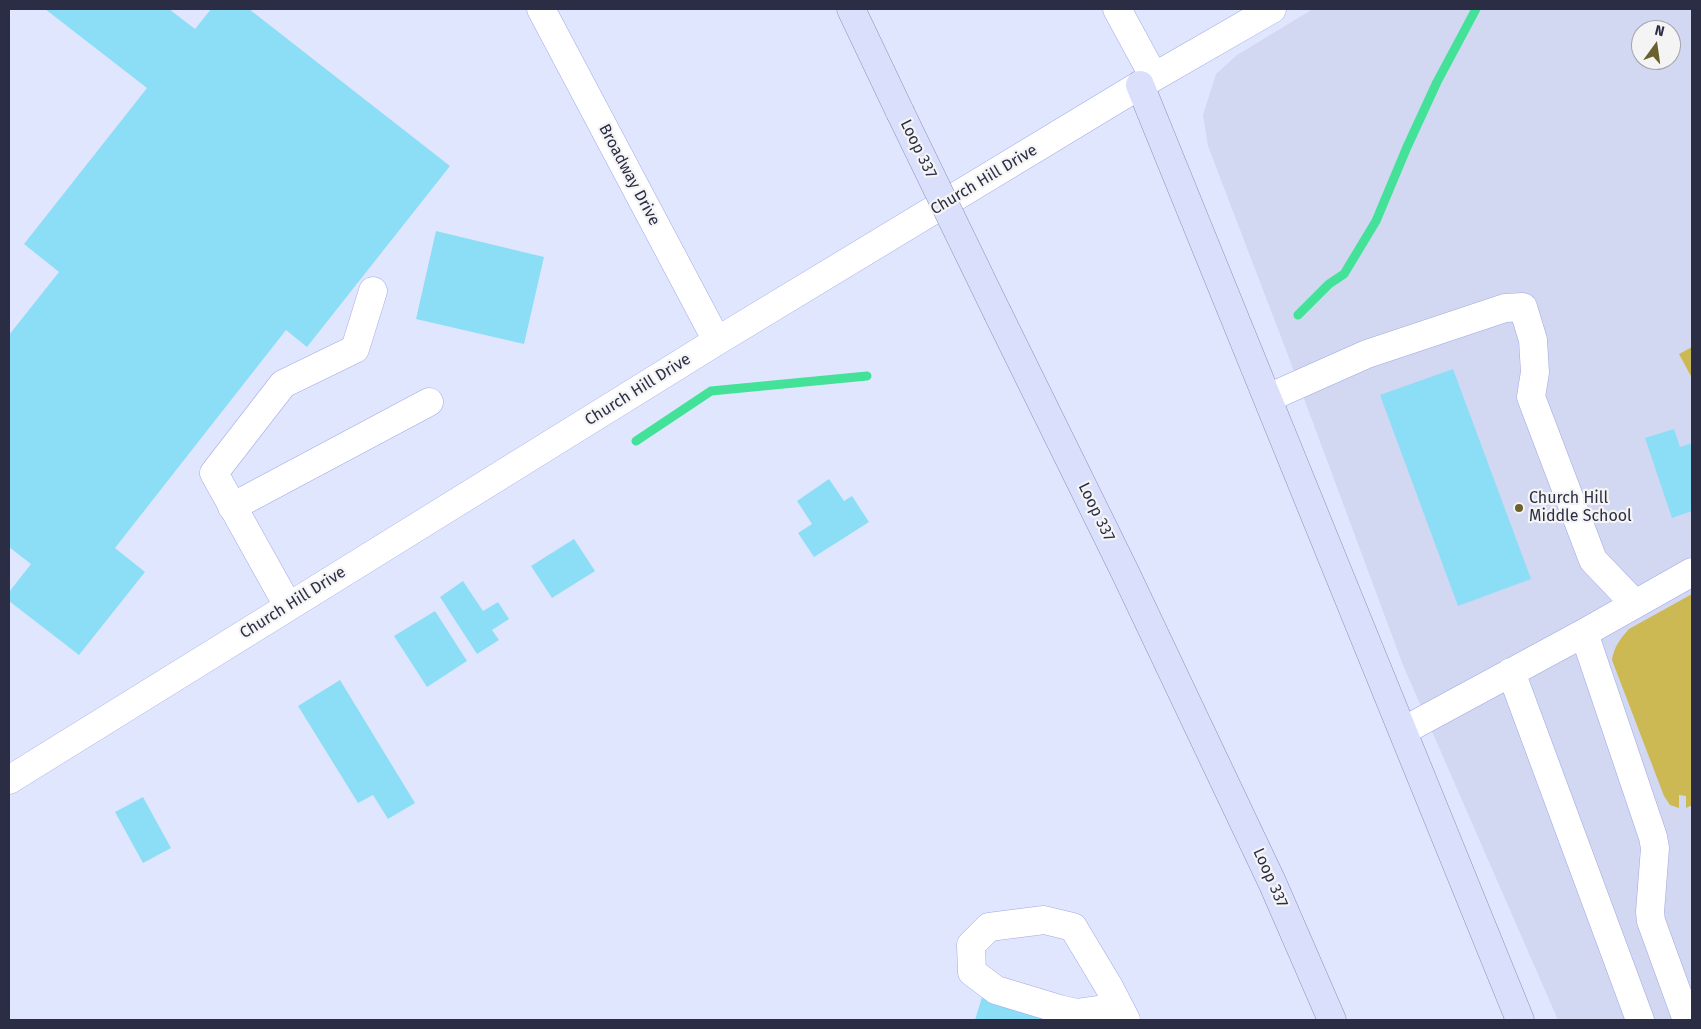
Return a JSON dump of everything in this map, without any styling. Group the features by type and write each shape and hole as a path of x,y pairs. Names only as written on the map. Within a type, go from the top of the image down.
{"main road":[{"name":"Loop 337","path":"851,9 1129,581 1272,882 1332,1020"},
{"path":"1147,81 1268,398 1520,1020"}],"street":[{"name":"Broadway Drive","path":"541,9 716,342"},
{"path":"1117,9 1147,81"},
{"name":"Church Hill Drive","path":"9,780 716,342 1147,81 1272,9"},
{"path":"288,606 214,473 283,384 354,349 373,291"},
{"path":"1268,398 1367,354 1505,308 1523,307 1533,340 1535,372 1531,397 1593,560 1635,604"},
{"path":"232,507 429,402"},
{"path":"1403,731 1692,572"},
{"path":"1584,633 1653,837 1655,848 1651,920 1687,1020"},
{"path":"1511,672 1640,1020"},
{"path":"1044,920 1073,927 1109,987 1119,1016 1076,1013 996,990 972,972 971,945 989,927 1044,920"}],"shaded area":[{"name":"Church Hill Middle School","path":"1313,9 1692,9 1692,1020 1558,1020 1403,665 1208,146 1203,115 1216,74 1237,55"},
{"path":"1692,347 1692,378 1679,354"},
{"path":"1692,594 1692,805 1686,808 1686,796 1679,795 1679,808 1670,805 1664,796 1612,660 1618,643 1629,629"}],"building":[{"path":"45,9 169,9 195,29 211,9 249,9 450,166 307,347 286,330 115,548 145,572 79,655 9,601 9,592 31,564 9,547 9,335 59,272 24,244 147,88"},
{"path":"436,231 544,257 524,344 416,319"},
{"path":"1453,369 1531,579 1458,606 1380,395"},
{"path":"1674,429 1680,447 1692,443 1692,511 1672,518 1645,438"},
{"path":"829,479 844,501 852,496 869,522 814,557 798,533 812,524 797,501"},
{"path":"574,539 595,571 552,598 531,566"},
{"path":"463,581 483,611 498,602 509,619 492,630 499,640 477,654 440,597"},
{"path":"435,611 467,661 427,687 394,636"},
{"path":"340,680 415,803 388,819 373,795 358,803 298,706"},
{"path":"143,797 171,848 143,863 115,812"},
{"path":"982,997 1057,1020 975,1020"}],"waterway":[{"path":"1298,315 1329,284 1344,274 1376,221 1437,82 1476,9"},
{"path":"636,441 711,391 867,376"}],"place":[{"name":"Church Hill Middle School","path":"1519,508"}]}
